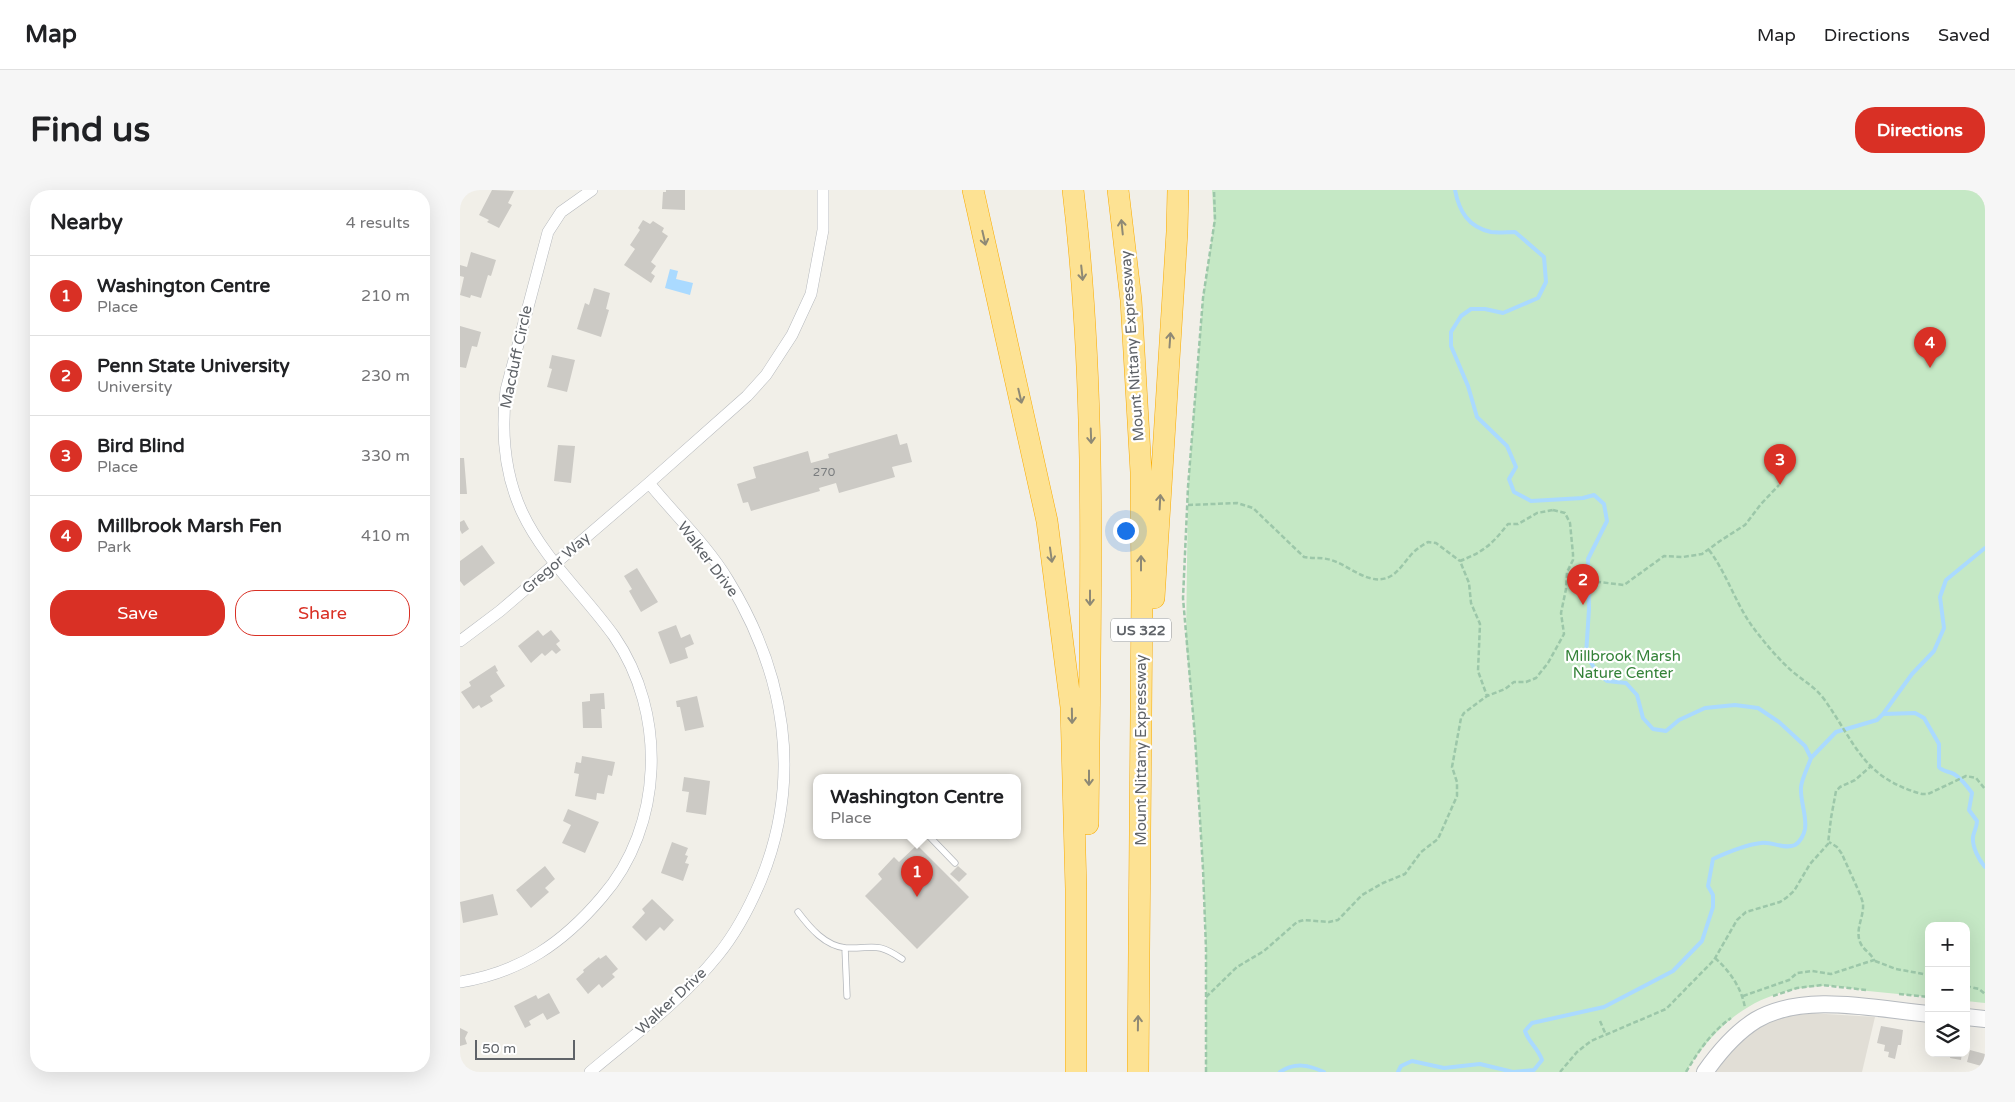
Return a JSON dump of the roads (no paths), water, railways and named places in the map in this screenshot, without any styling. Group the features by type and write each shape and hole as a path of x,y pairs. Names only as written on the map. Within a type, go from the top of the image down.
{"highway":[{"path":"973,190 1047,521 1071,707 1076,889 1076,1072"},
{"name":"US 322","path":"1073,190 1084,292 1091,441 1087,1072"},
{"name":"Mount Nittany Expressway","path":"1118,190 1131,309 1141,472 1138,1072"},
{"path":"1139,935 1150,819 1154,599 1178,190"}],"street":[{"name":"Macduff Circle","path":"460,982 483,978 531,958 558,942 582,921 609,889 626,863 638,834 647,804 652,773 652,742 644,702 629,664 614,637 532,531 514,491 505,456 503,413 511,368 548,232 561,212 592,190"},
{"path":"650,484 747,396 766,375 782,352 811,294 823,230 823,190"},
{"name":"Gregor Way","path":"460,641 500,611 650,484"},
{"name":"Walker Drive","path":"598,1069 696,982 720,954 752,901 770,858 781,806 784,763 782,720 773,679 756,628 727,579 650,484"},
{"path":"1705,1072 1738,1033 1756,1020 1778,1011 1798,1006 1822,1004 1925,1014"},
{"path":"1970,1017 1985,1019"}],"lane":[{"path":"932,839 955,863"},
{"path":"798,912 810,928 827,942 845,948 874,946 890,950 902,958"},
{"path":"845,948 847,996"}],"water":[{"path":"670,269 678,271 676,279 693,283 690,295 665,288"}],"waterway":[{"path":"1398,1072 1401,1066 1412,1061 1444,1068 1480,1064 1513,1072 1534,1070 1542,1060 1525,1031 1532,1023 1604,1007 1673,971 1702,941 1713,907 1713,895 1708,886 1713,859 1736,849 1755,844 1765,843 1791,846 1797,844 1802,838 1805,824 1801,787 1811,758 1805,746 1779,722 1758,708 1735,705 1705,708 1679,720 1666,731 1653,729 1643,718 1637,695 1626,683 1607,681 1597,672 1586,655 1589,609 1588,559 1607,521 1604,504 1594,495 1583,498 1531,501 1514,492 1509,479 1516,467 1507,446 1477,417 1468,386 1451,346 1451,332 1461,316 1471,309 1485,309 1503,313 1538,298 1546,282 1544,257 1515,232 1491,232 1476,226 1462,211 1455,190"},
{"path":"1811,758 1836,732 1877,720 1883,714 1912,674 1934,651 1944,628 1940,597 1946,580 1985,548"},
{"path":"1883,714 1915,713 1924,718 1939,744 1939,767 1957,776 1972,793 1969,810 1977,821 1973,837 1974,845 1978,857 1985,867"},
{"path":"1280,1072 1297,1066 1313,1068 1324,1072"}],"place":[{"name":"Millbrook Marsh Fen","path":"1930,368"},
{"name":"Bird Blind","path":"1780,485"},
{"name":"Penn State University","path":"1583,605"},
{"name":"Washington Centre","path":"917,897"}],"park label":[{"name":"Millbrook Marsh Nature Center","path":"1623,664"}]}
